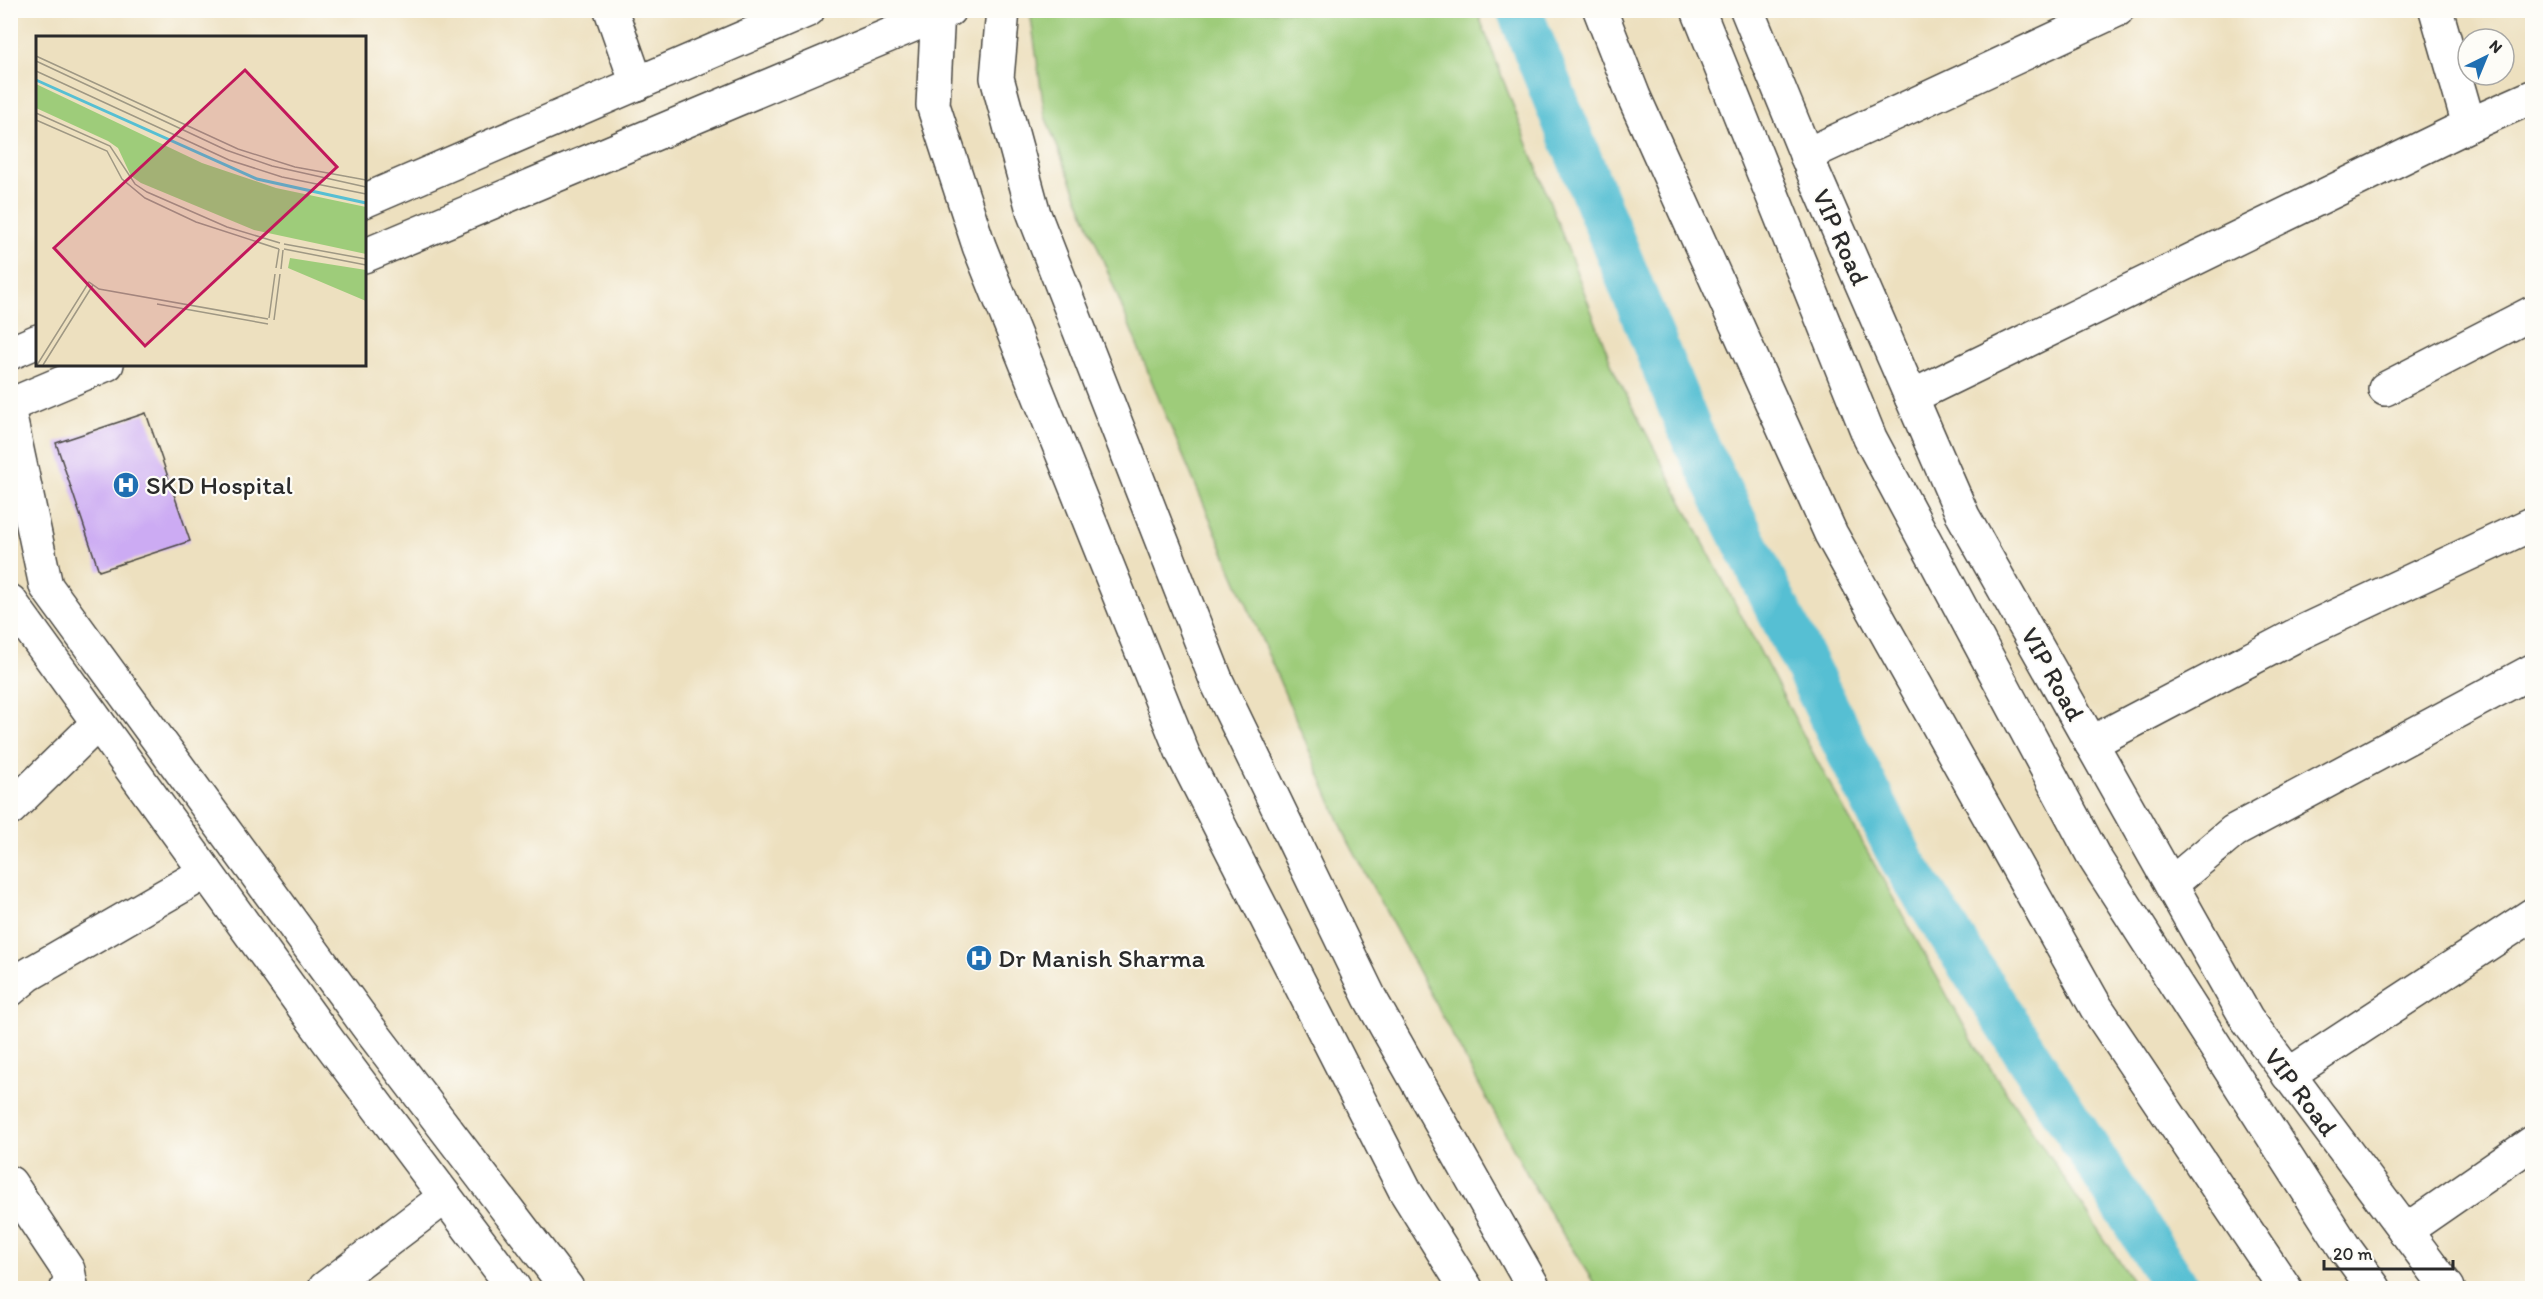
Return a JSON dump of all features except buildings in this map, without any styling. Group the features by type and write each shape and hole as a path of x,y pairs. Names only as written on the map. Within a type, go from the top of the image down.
{"street":[{"path":"611,10 637,84"},
{"path":"366,200 808,10"},
{"path":"1003,10 997,78 1034,214 1217,682 1370,998 1534,1288"},
{"path":"1600,10 1634,97 1831,534 2096,1007 2285,1288"},
{"name":"VIP Road","path":"1698,10 1866,427 1881,459 2094,856 2344,1247 2374,1288"},
{"name":"VIP Road","path":"1747,10 1806,155 1963,516 2247,1019 2448,1288"},
{"path":"1806,155 2070,20 2116,10"},
{"path":"2436,10 2469,125"},
{"path":"366,255 942,12 933,105 979,246 1183,754 1406,1192 1466,1288"},
{"path":"1911,397 2469,125 2532,97"},
{"path":"450,165 470,212"},
{"path":"2385,389 2532,313"},
{"path":"10,353 36,342"},
{"path":"10,405 102,366"},
{"path":"10,417 22,524 46,586 368,1027 567,1288"},
{"path":"2091,743 2304,630 2532,524"},
{"path":"10,601 206,872 514,1288"},
{"path":"2171,884 2234,831 2532,671"},
{"path":"10,809 98,723"},
{"path":"10,990 28,975 206,872"},
{"path":"2288,1075 2532,915"},
{"path":"2404,1231 2532,1143"},
{"path":"10,1183 69,1270 71,1285 67,1288"},
{"path":"325,1288 445,1197"}],"green space":[{"path":"1030,11 1477,11 1615,373 1815,757 1973,1042 2137,1288 1597,1288 1539,1196 1348,841 1163,409 1045,116"}],"waterway":[{"path":"1519,10 1690,431 1902,860 2177,1288"}],"place":[{"name":"SKD Hospital","path":"126,485"},
{"name":"Dr Manish Sharma","path":"979,958"}]}
